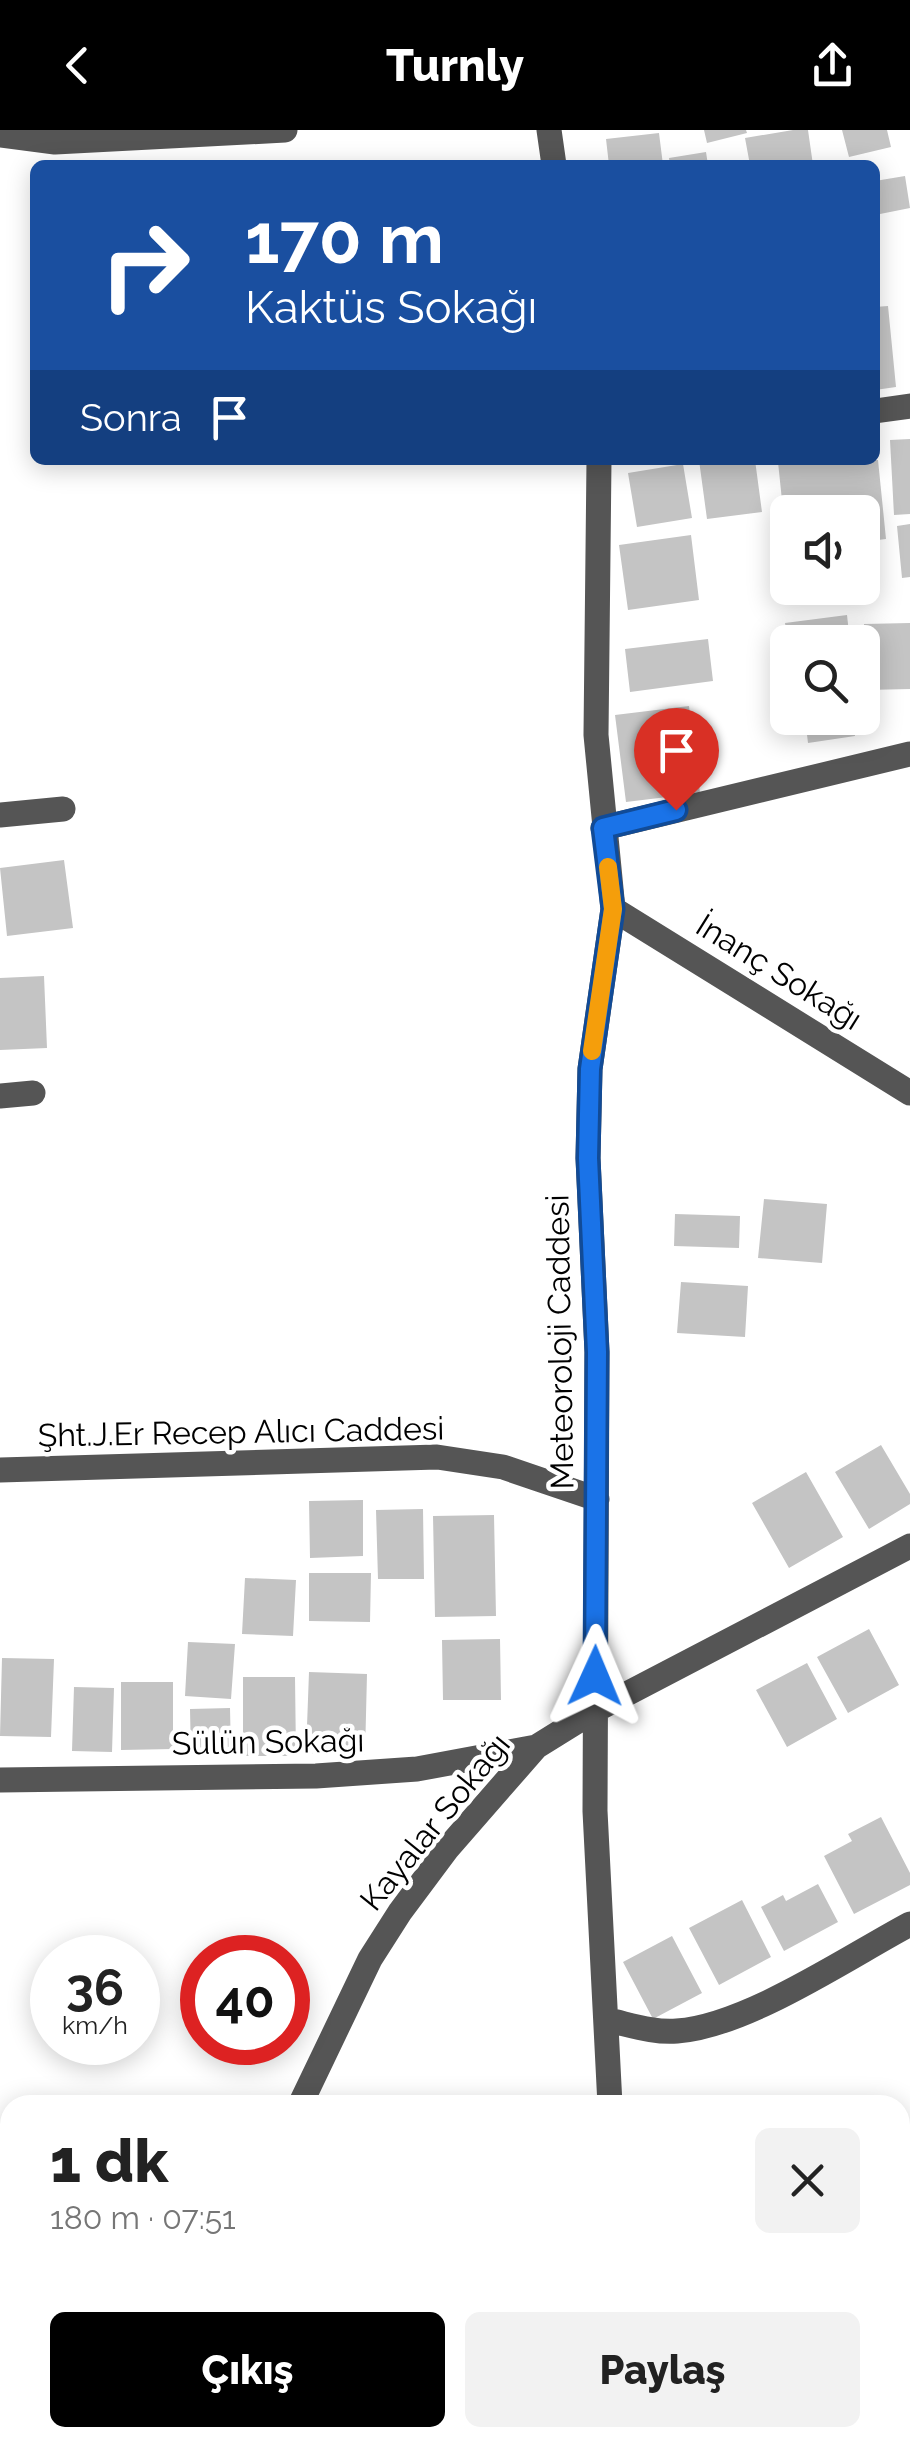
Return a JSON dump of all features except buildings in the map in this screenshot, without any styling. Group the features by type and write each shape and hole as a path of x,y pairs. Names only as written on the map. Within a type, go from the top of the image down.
{"street":[{"path":"0,136 73,142 285,130"},
{"path":"549,130 553,160"},
{"path":"880,410 910,406"},
{"name":"Meteoroloji Caddesi","path":"599,465 596,735 613,909 590,1087 596,1499 594,1711 610,2095"},
{"path":"603,828 910,754"},
{"path":"0,816 63,809"},
{"name":"İnanç Sokağı","path":"613,909 910,1093"},
{"path":"0,1096 33,1093"},
{"name":"Şht.J.Er Recep Alıcı Caddesi","path":"0,1470 437,1457 503,1466 596,1499"},
{"name":"Kayalar Sokağı","path":"305,2095 370,1959 400,1912 447,1849 536,1748 594,1711 910,1546"},
{"name":"Sülün Sokağı","path":"0,1780 316,1776 417,1769 536,1748"},
{"path":"608,2020 654,2031 700,2027 785,1991 910,1924"}],"slow traffic":[{"path":"592,1051 613,909 608,867"}],"route":[{"path":"595,1676 597,1352 588,1158 590,1069 613,909 603,828 676,810"}]}
